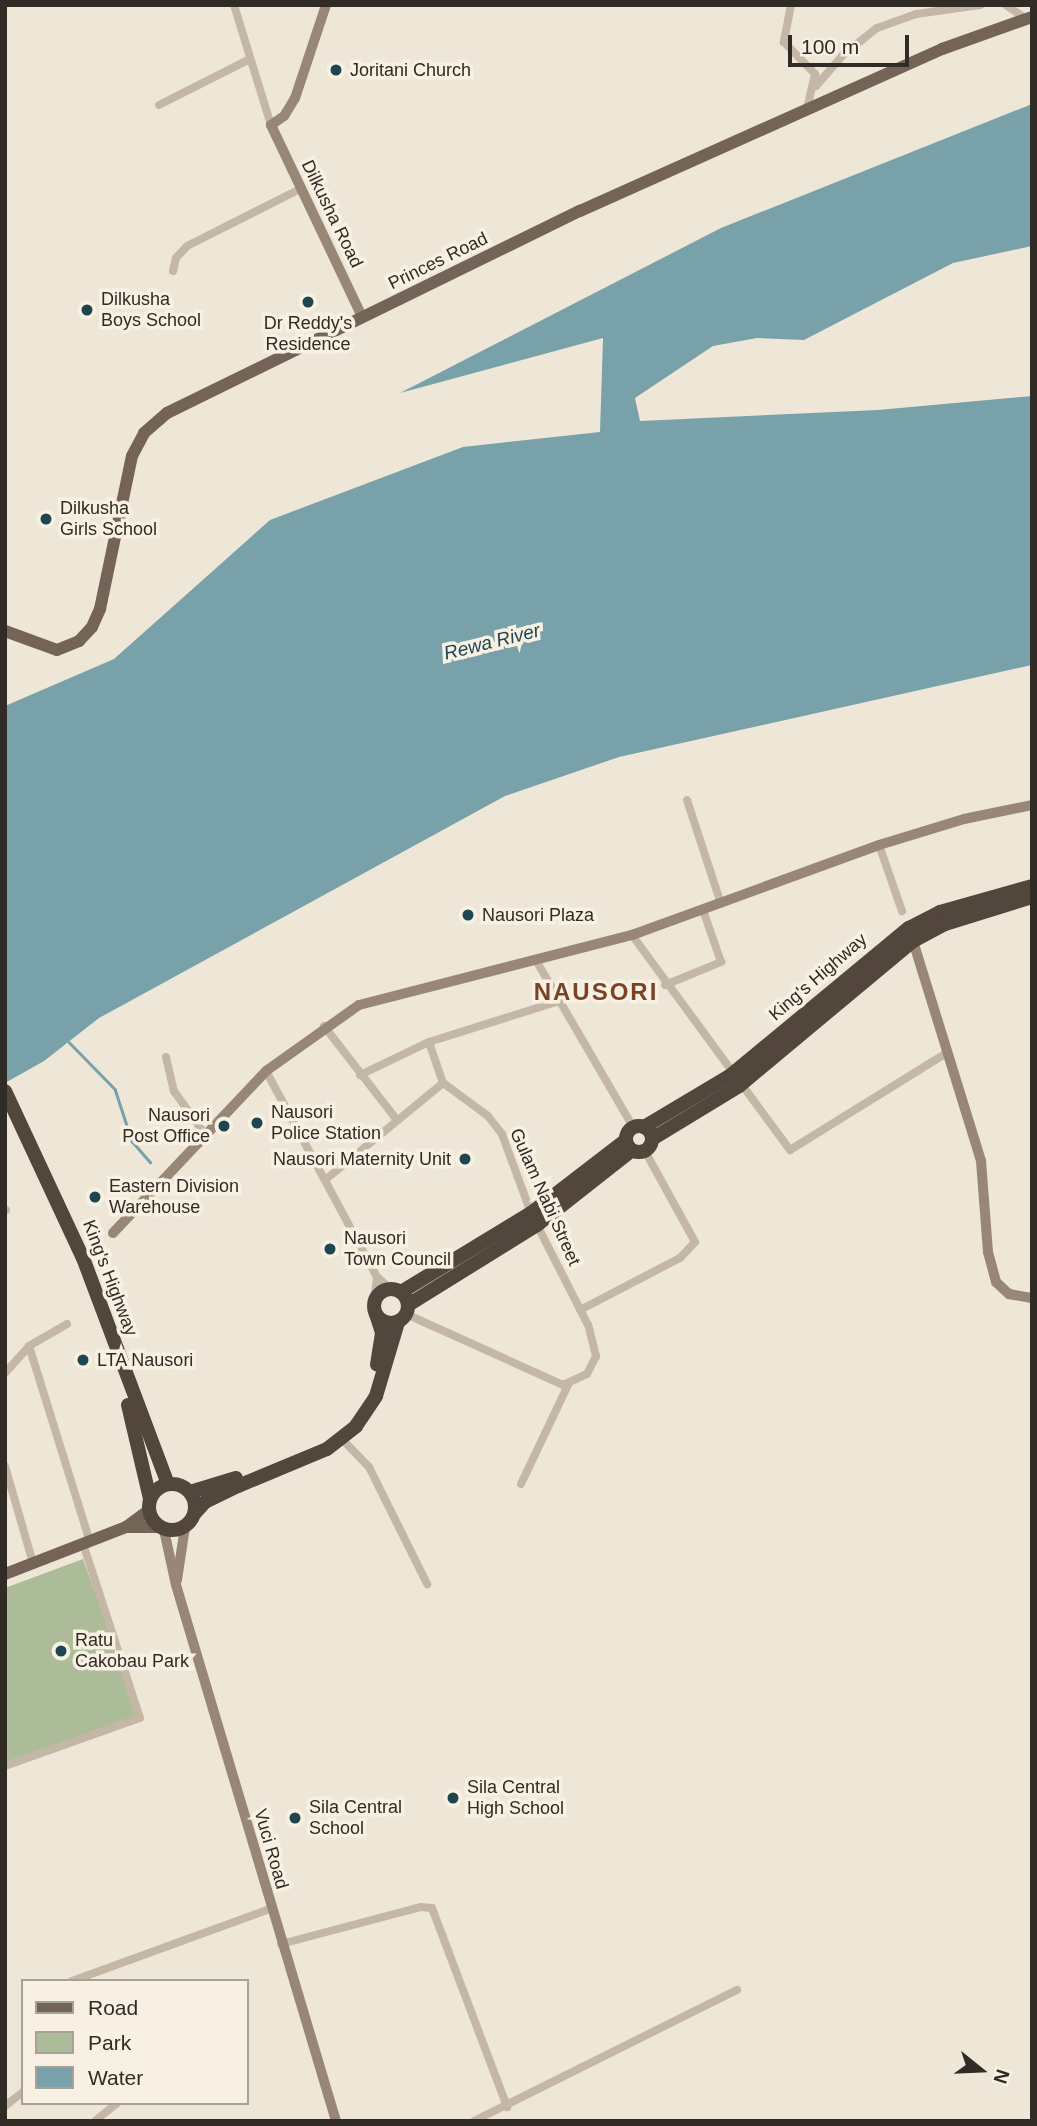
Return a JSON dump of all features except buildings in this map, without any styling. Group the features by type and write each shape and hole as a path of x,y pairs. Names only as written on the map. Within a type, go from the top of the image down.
{"highway":[{"name":"King's Highway","path":"735,1081 909,929 940,912 1032,886"},
{"name":"King's Highway","path":"375,1308 401,1305 534,1219 639,1139 735,1081 914,941 944,924 1032,897"},
{"name":"King's Highway","path":"5,1091 119,1372 144,1457 149,1505"},
{"name":"King's Highway","path":"5,1113 19,1130 83,1258 169,1484"},
{"path":"375,1308 385,1323 401,1305"},
{"path":"375,1308 382,1333 378,1363 361,1406 339,1436 303,1452 190,1492 169,1484 149,1505 162,1528 185,1527 205,1502 303,1461 339,1436 370,1409 401,1305"},
{"path":"190,1492 195,1513"}],"main road":[{"name":"Princes Road","path":"5,631 57,650 79,640 92,627 102,599 132,456 148,428 180,406 570,215 942,49 1029,18"},
{"path":"5,1574 126,1527 149,1505"},
{"path":"126,1527 162,1528"}],"street":[{"path":"234,5 248,60 271,125 285,116 295,98 326,5"},
{"path":"792,5 783,40 813,70 816,86"},
{"path":"807,110 816,86 863,36 916,10 980,5"},
{"path":"1006,5 1029,18"},
{"path":"159,105 248,60"},
{"name":"Dilkusha Road","path":"271,125 362,317"},
{"path":"173,271 176,258 187,246 300,189"},
{"path":"687,800 720,904"},
{"path":"113,1233 204,1133 266,1071 324,1026 359,1005 537,962 632,935 879,845 964,819 1032,805"},
{"path":"879,845 902,911"},
{"path":"665,985 721,962 703,910"},
{"path":"632,935 665,985 785,1148 795,1149 948,1052"},
{"path":"914,941 981,1161 988,1252 996,1282 1009,1294 1032,1298"},
{"path":"537,962 695,1242 680,1258 580,1310"},
{"path":"360,1075 429,1042 559,1001"},
{"path":"324,1026 397,1121"},
{"path":"325,1180 443,1083 429,1042"},
{"path":"166,1057 174,1091 204,1133"},
{"path":"266,1071 377,1277 401,1305 568,1385 521,1484"},
{"name":"Gulam Nabi Street","path":"443,1083 488,1116 502,1134 534,1219 595,1345 592,1365 568,1385"},
{"path":"375,1308 377,1277"},
{"path":"5,1373 29,1346 66,1324"},
{"path":"5,1766 140,1718 29,1346"},
{"path":"339,1436 369,1467 427,1584"},
{"path":"5,1466 33,1563"},
{"name":"Vuci Road","path":"176,1586 185,1527"},
{"name":"Vuci Road","path":"162,1528 176,1586 281,1944 337,2121"},
{"path":"281,1944 421,1907 432,1909 507,2107"},
{"path":"78,1979 271,1909"},
{"path":"474,2121 507,2107 737,1990"},
{"path":"5,2106 21,2094"},
{"path":"95,2121 115,2105"}],"green space":[{"name":"Ratu Cakobau Park","path":"83,1559 139,1715 5,1764 5,1588"}],"water":[{"name":"Rewa River","path":"1032,104 1032,246 953,263 804,340 757,338 713,346 635,398 640,421 878,410 1032,396 1032,665 619,757 505,796 99,1018 44,1061 5,1083 5,706 114,659 270,520 463,447 600,432 603,338 400,393 721,228"}],"waterway":[{"path":"69,1042 115,1089 132,1141 150,1162"}],"place":[{"name":"Joritani Church","path":"336,70"},
{"name":"Dr Reddy's Residence","path":"308,302"},
{"name":"Dilkusha Boys School","path":"87,310"},
{"name":"Dilkusha Girls School","path":"46,519"},
{"name":"Nausori Plaza","path":"468,915"},
{"name":"Nausori Police Station","path":"257,1123"},
{"name":"Nausori Post Office","path":"224,1126"},
{"name":"Nausori Maternity Unit","path":"465,1159"},
{"name":"Eastern Division Warehouse","path":"95,1197"},
{"name":"Nausori Town Council","path":"330,1249"},
{"name":"LTA Nausori","path":"83,1360"},
{"name":"Ratu Cakobau Park","path":"61,1651"},
{"name":"Sila Central High School","path":"453,1798"},
{"name":"Sila Central School","path":"295,1818"}],"district":[{"name":"NAUSORI","path":"596,992"}]}
